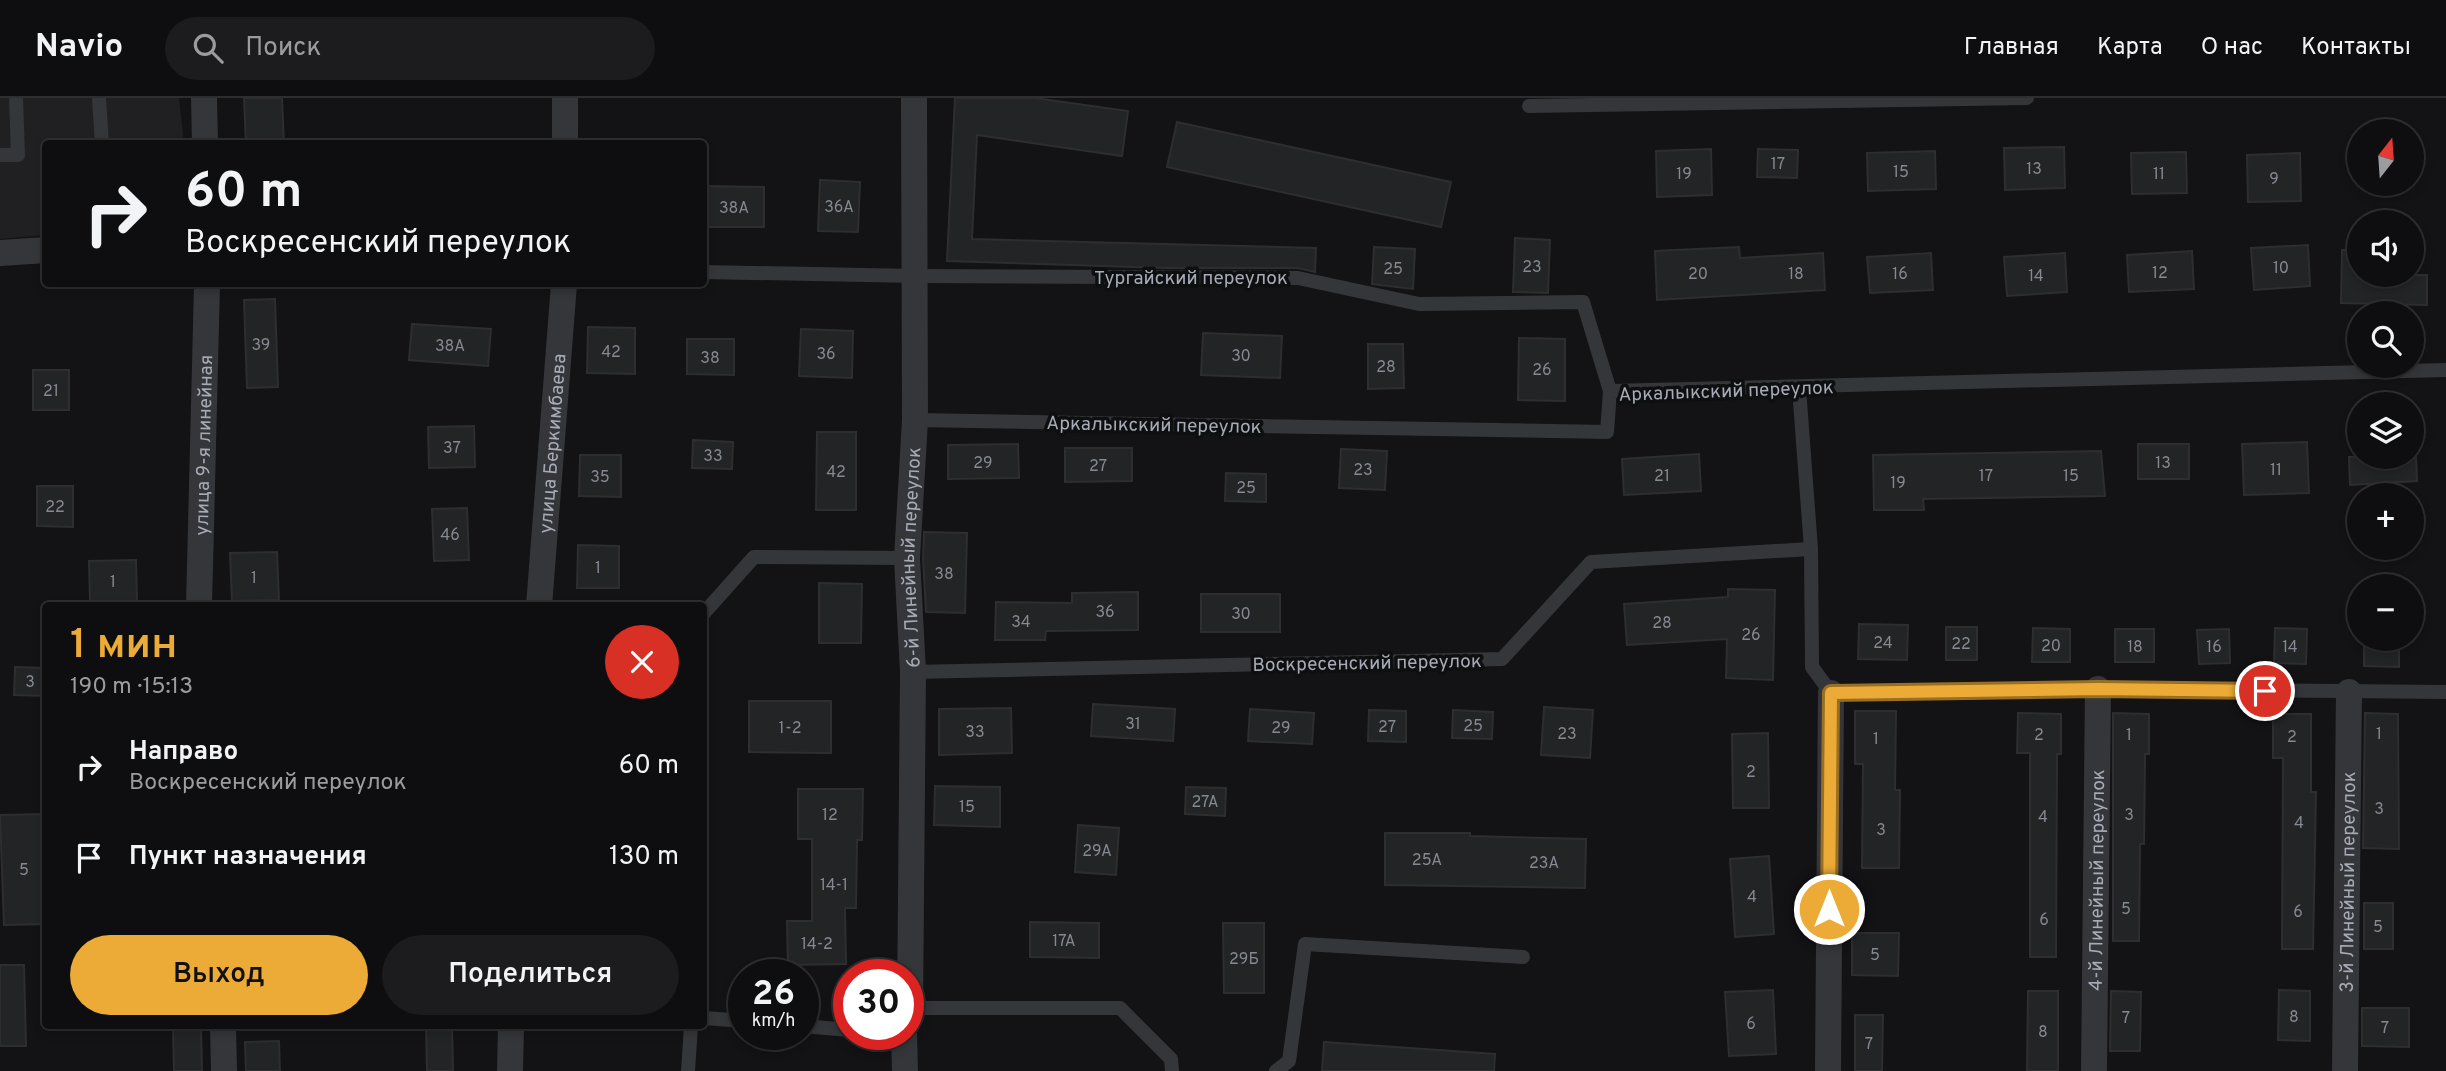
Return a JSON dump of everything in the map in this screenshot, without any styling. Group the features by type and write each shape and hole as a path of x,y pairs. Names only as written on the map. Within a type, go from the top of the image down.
{"street":[{"path":"204,98 205,140"},
{"path":"565,98 565,140"},
{"name":"6-й Линейный переулок","path":"910,959 913,672 906,558 915,420 914,98"},
{"path":"0,253 42,250"},
{"name":"улица 9-я линейная","path":"200,602 207,287"},
{"name":"улица Беркимбаева","path":"539,602 564,287"},
{"name":"4-й Линейный переулок","path":"2094,1071 2098,689"},
{"name":"3-й Линейный переулок","path":"2345,1071 2349,692"},
{"path":"1828,1071 1831,693"},
{"path":"223,1029 223,1071"},
{"path":"510,1071 511,1029"},
{"path":"904,1050 905,1071"}],"lane":[{"path":"0,155 18,155 16,98"},
{"path":"99,98 102,140"},
{"path":"1529,106 2027,98"},
{"name":"Тургайский переулок","path":"707,272 1298,278 1419,304 1583,302 1610,391"},
{"name":"Аркалыкский переулок","path":"915,420 1607,432 1610,391 2446,370"},
{"path":"1799,388 1811,549 1812,667 1831,693 2098,689 2446,692"},
{"name":"Воскресенский переулок","path":"913,672 1502,659 1591,562 1811,549"},
{"path":"707,610 754,558 906,558"},
{"path":"1276,1071 1289,1061 1305,944 1523,957"},
{"path":"924,1013 1120,1008 1171,1059 1172,1071"},
{"path":"707,1018 728,1020"},
{"path":"688,1071 691,1029"}],"shaded area":[{"path":"0,98 179,98 184,140 42,140 42,235 0,239"}],"building":[{"path":"244,98 282,98 284,140 246,140"},
{"path":"955,98 1035,98 1128,111 1122,156 977,135 972,239 1316,248 1315,272 1298,268 1165,268 947,261"},
{"path":"1177,122 1451,182 1441,227 1167,167"},
{"path":"2064,147 2065,188 2005,190 2004,148"},
{"path":"1711,149 1712,195 1657,197 1656,151"},
{"path":"1758,149 1798,150 1797,178 1757,177"},
{"path":"1935,151 1936,189 1868,191 1867,153"},
{"path":"2186,152 2187,193 2132,194 2131,153"},
{"path":"2300,153 2301,201 2248,202 2247,155"},
{"path":"820,180 860,182 858,232 818,231"},
{"path":"707,186 764,187 764,227 707,227"},
{"path":"1515,238 1550,240 1548,293 1513,292"},
{"path":"2308,245 2310,286 2254,290 2251,248"},
{"path":"1374,247 1415,249 1413,289 1372,284"},
{"path":"1739,247 1740,258 1823,253 1825,290 1657,300 1655,251"},
{"path":"2342,250 2347,250 2347,287 2424,287 2424,275 2427,275 2427,305 2424,305 2424,301 2341,303"},
{"path":"2192,251 2194,289 2129,292 2127,255"},
{"path":"1931,253 1933,290 1870,293 1867,257"},
{"path":"2065,253 2067,292 2007,296 2004,257"},
{"path":"275,299 278,387 247,388 244,300"},
{"path":"412,324 491,329 488,366 409,360"},
{"path":"588,327 635,328 635,374 587,373"},
{"path":"801,329 853,331 852,378 799,376"},
{"path":"1203,333 1282,336 1280,378 1201,375"},
{"path":"1519,338 1565,339 1565,401 1518,400"},
{"path":"687,339 734,339 734,375 687,374"},
{"path":"1368,344 1403,344 1404,388 1368,389"},
{"path":"33,370 69,370 69,410 33,410"},
{"path":"474,426 475,467 429,468 428,427"},
{"path":"817,432 856,432 856,510 816,510"},
{"path":"693,440 733,442 732,469 692,468"},
{"path":"2307,442 2309,493 2244,495 2242,444"},
{"path":"1018,444 1019,478 948,479 948,445"},
{"path":"2138,444 2189,444 2189,479 2138,479"},
{"path":"1065,448 1132,448 1132,481 1065,482"},
{"path":"1341,449 1387,451 1385,490 1339,488"},
{"path":"2101,451 2105,496 1923,499 1924,510 1874,510 1873,455"},
{"path":"1699,454 1701,491 1624,495 1622,459"},
{"path":"580,455 621,455 621,497 579,496"},
{"path":"2349,469 2416,469 2417,481 2350,483"},
{"path":"1226,473 1266,474 1266,502 1225,501"},
{"path":"37,486 73,486 73,527 37,526"},
{"path":"467,508 469,560 434,561 432,509"},
{"path":"924,532 967,533 965,613 926,612"},
{"path":"578,545 619,546 619,588 577,588"},
{"path":"277,552 279,600 232,601 230,553"},
{"path":"136,560 137,601 90,602 89,561"},
{"path":"819,583 862,584 861,643 819,643"},
{"path":"1728,589 1775,590 1773,680 1726,678 1727,639 1627,645 1624,604 1728,597"},
{"path":"1138,592 1138,630 1046,631 1045,640 995,640 996,602 1072,603 1072,593"},
{"path":"1201,594 1280,594 1280,632 1201,632"},
{"path":"1859,624 1908,625 1907,660 1858,659"},
{"path":"1946,627 1977,627 1977,660 1946,660"},
{"path":"2033,628 2070,629 2070,662 2032,662"},
{"path":"2275,628 2307,629 2306,664 2274,663"},
{"path":"2115,629 2154,629 2154,662 2115,662"},
{"path":"2229,629 2230,663 2199,664 2197,630"},
{"path":"2364,651 2399,651 2399,667 2364,666"},
{"path":"15,667 42,668 42,696 14,695"},
{"path":"749,701 831,701 831,753 749,752"},
{"path":"1093,704 1175,709 1173,741 1091,736"},
{"path":"1544,707 1593,710 1590,758 1541,755"},
{"path":"1011,708 1012,753 939,755 939,709"},
{"path":"1250,709 1314,713 1312,744 1248,741"},
{"path":"1369,710 1406,711 1406,742 1368,741"},
{"path":"1453,710 1493,712 1492,739 1452,738"},
{"path":"1855,711 1896,711 1895,790 1900,790 1899,868 1862,868 1863,764 1855,764"},
{"path":"2018,713 2061,714 2061,754 2057,754 2056,957 2030,957 2030,753 2017,753"},
{"path":"2113,713 2149,714 2149,754 2145,754 2144,844 2140,844 2139,941 2113,941"},
{"path":"2365,713 2398,714 2399,849 2363,848"},
{"path":"2273,714 2311,714 2311,792 2316,792 2313,949 2282,949 2283,758 2273,758"},
{"path":"1768,733 1769,808 1733,808 1732,734"},
{"path":"935,786 1000,787 1000,827 934,825"},
{"path":"1186,787 1226,788 1225,816 1185,814"},
{"path":"798,789 863,789 862,840 857,840 856,908 845,908 846,959 833,959 833,964 819,964 819,959 788,959 787,921 812,921 812,839 798,839"},
{"path":"42,814 42,924 4,925 0,815"},
{"path":"1078,825 1119,828 1116,875 1075,872"},
{"path":"1385,833 1470,833 1470,836 1586,839 1585,888 1385,885"},
{"path":"1769,856 1774,934 1735,937 1730,859"},
{"path":"2364,903 2393,903 2393,949 2364,949"},
{"path":"1030,922 1099,923 1099,958 1030,957"},
{"path":"1223,923 1264,923 1264,993 1224,993"},
{"path":"1852,933 1899,933 1898,976 1852,975"},
{"path":"0,965 24,965 26,1046 0,1046"},
{"path":"1773,990 1776,1054 1729,1056 1725,992"},
{"path":"2279,990 2310,991 2310,1041 2278,1040"},
{"path":"2028,991 2058,991 2058,1071 2027,1071"},
{"path":"2111,991 2141,992 2140,1051 2110,1051"},
{"path":"2362,1008 2409,1008 2409,1047 2362,1046"},
{"path":"1855,1015 1883,1015 1882,1071 1855,1071"},
{"path":"173,1029 201,1029 202,1071 174,1071"},
{"path":"426,1029 452,1029 453,1071 427,1071"},
{"path":"279,1041 280,1071 246,1071 245,1042"},
{"path":"1324,1042 1495,1054 1494,1071 1322,1071"}],"route":[{"path":"1829,909 1831,693 2098,689 2265,691"}]}
